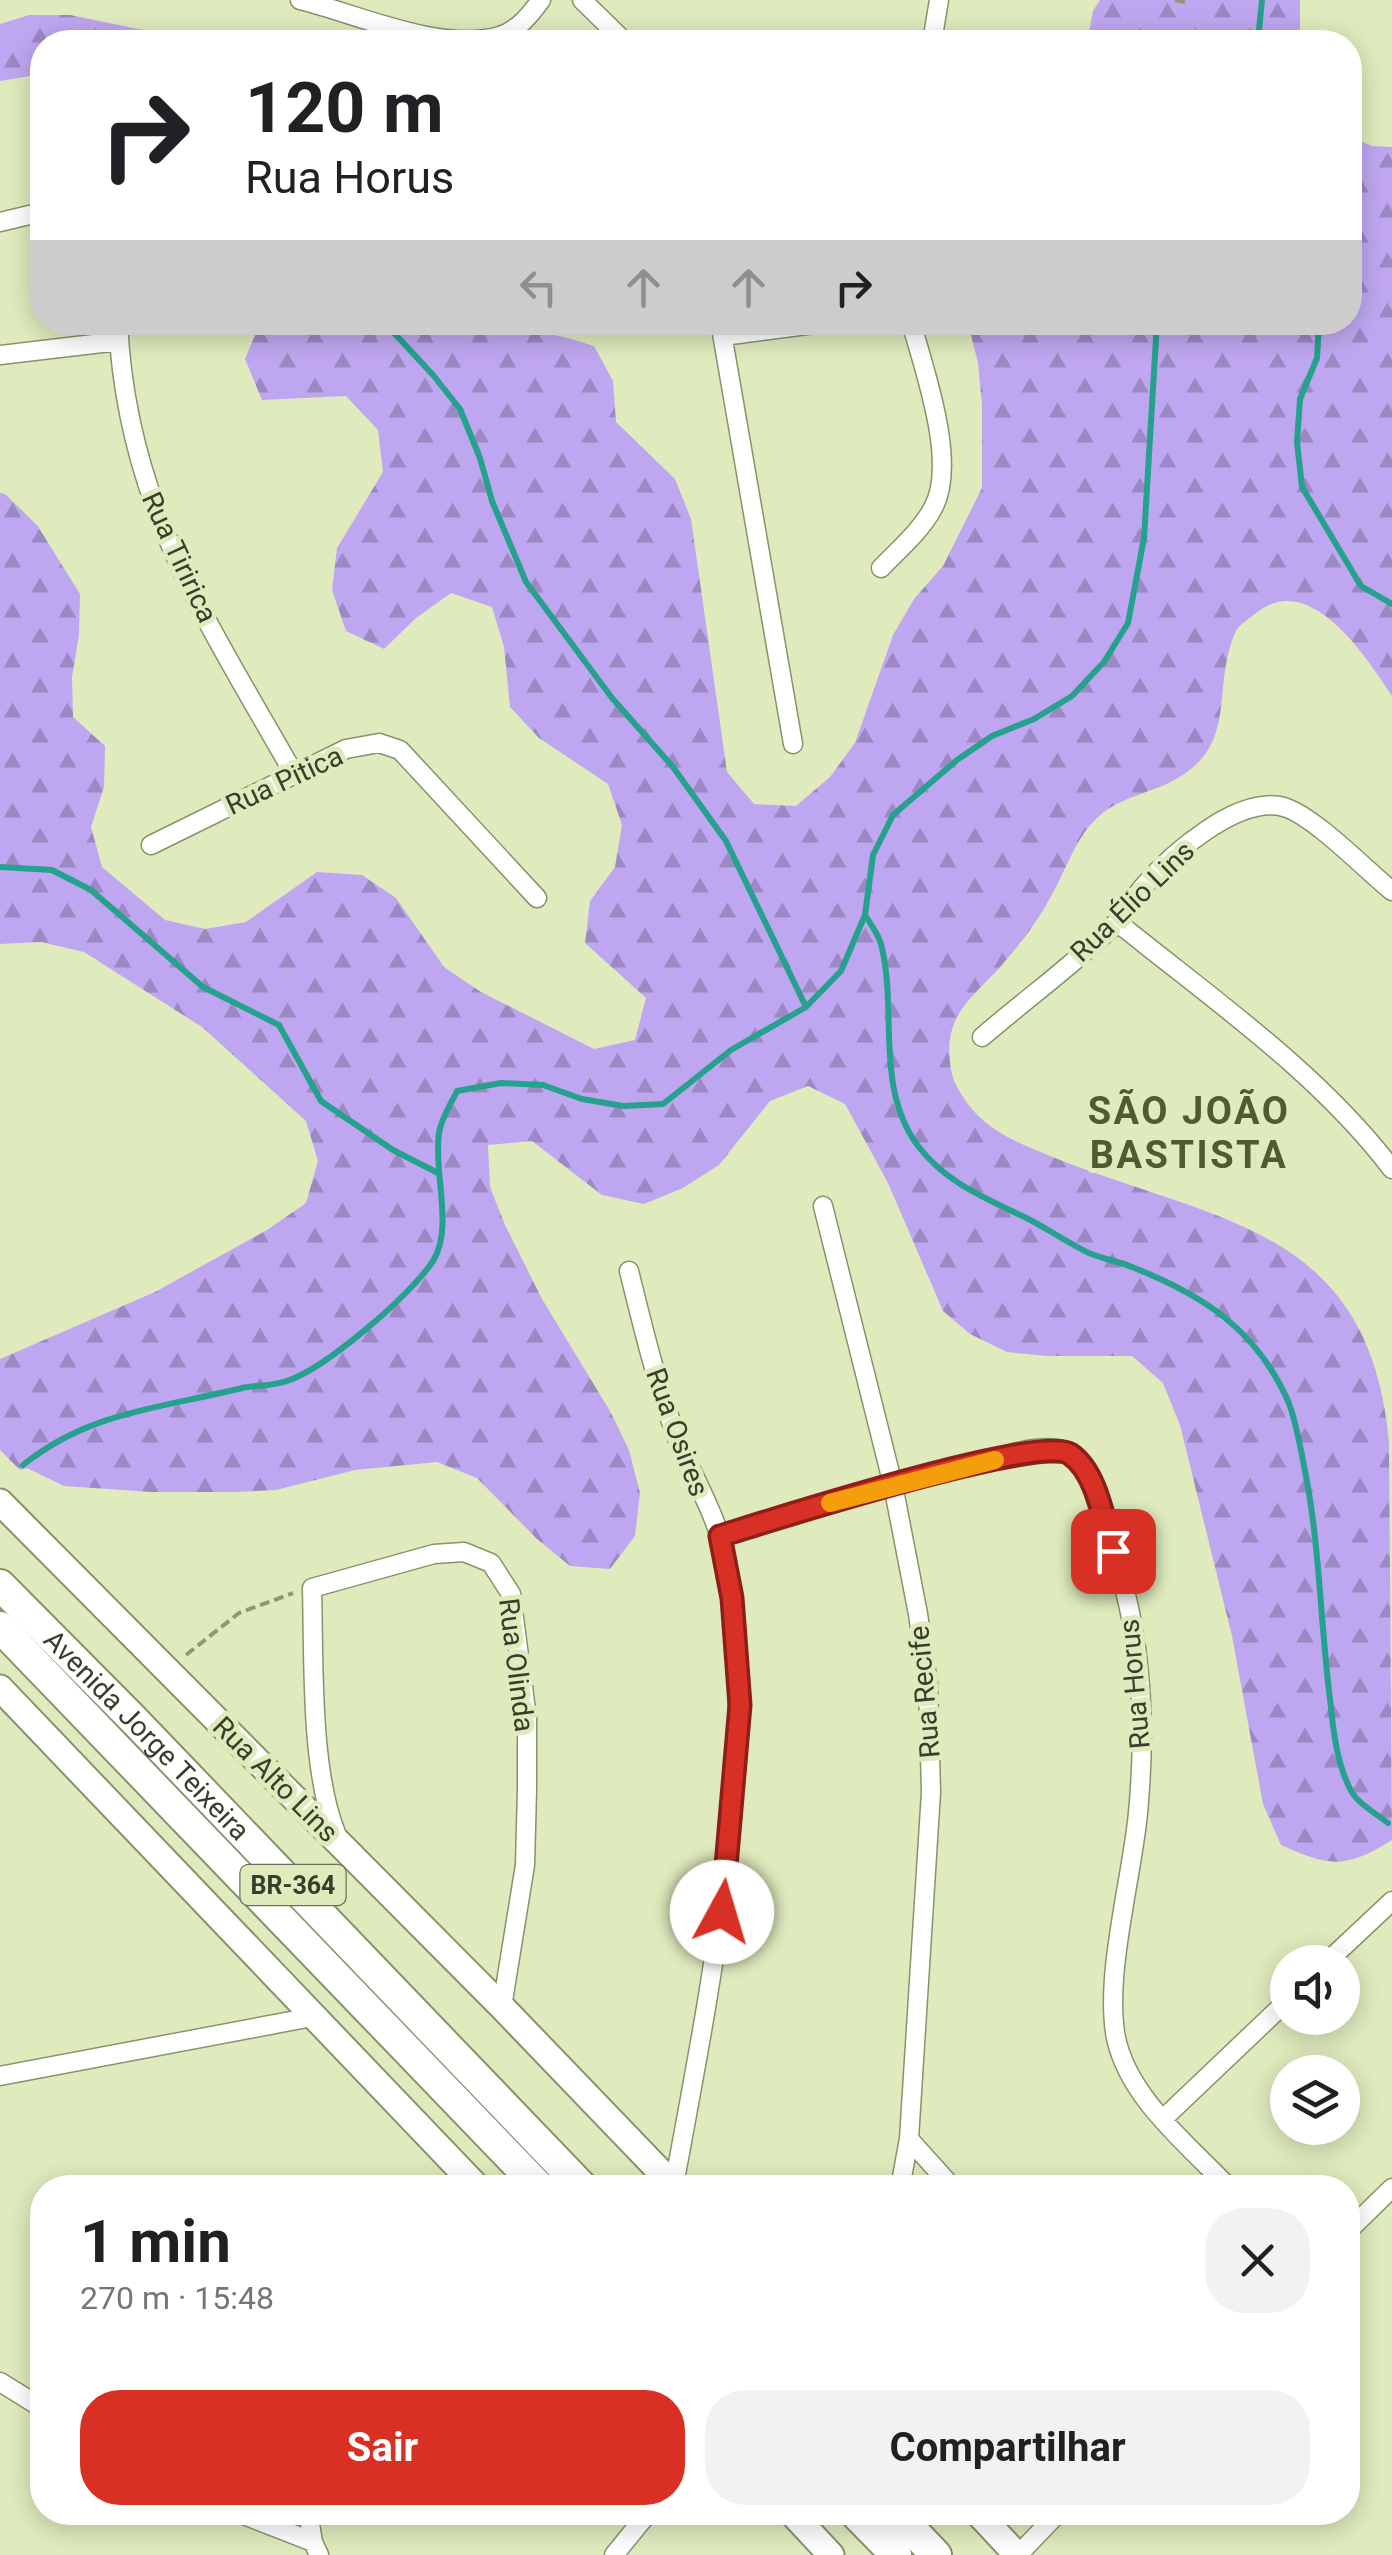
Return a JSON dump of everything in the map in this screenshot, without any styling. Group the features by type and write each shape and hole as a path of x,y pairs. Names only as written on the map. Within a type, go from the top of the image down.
{"highway":[{"name":"Avenida Jorge Teixeira","path":"0,1586 571,2175"},
{"name":"Avenida Jorge Teixeira","path":"0,1627 527,2175"},
{"path":"867,2525 896,2555"},
{"path":"907,2525 936,2555"}],"main road":[{"name":"Rua Alto Lins","path":"0,1502 664,2175"},
{"path":"0,1688 465,2175"},
{"path":"803,2525 831,2555"},
{"path":"989,2525 1017,2555"}],"street":[{"path":"300,0 405,30"},
{"path":"511,30 540,0"},
{"path":"582,0 613,30"},
{"path":"934,30 939,0"},
{"path":"0,222 30,215"},
{"path":"0,355 103,335"},
{"name":"Rua Tiririca","path":"119,335 137,457 162,531 184,578 294,774"},
{"path":"723,335 756,543 794,744"},
{"path":"881,568 934,508 941,484 942,462 914,335"},
{"name":"Rua Pitica","path":"151,845 346,749 367,743 390,745 400,750 537,898"},
{"name":"Rua Élio Lins","path":"982,1037 1117,922 1143,887 1192,840 1218,822 1280,806 1301,815 1392,891"},
{"path":"1117,922 1322,1090 1365,1134 1392,1169"},
{"name":"Rua Recife","path":"823,1206 892,1485 918,1614 931,1739 910,2139 903,2175"},
{"name":"Rua Osires","path":"629,1270 654,1373 720,1536 738,1652 739,1738 718,1947 677,2175"},
{"name":"Rua Horus","path":"720,1536 892,1485 1015,1454 1052,1449 1069,1453 1090,1480 1124,1587 1137,1655 1141,1719 1138,1815 1113,2014 1120,2054 1128,2072 1164,2118 1217,2175"},
{"name":"Rua Olinda","path":"312,1588 415,1558 464,1552 491,1563 510,1594 528,1718 528,1790 524,1865 502,2007"},
{"path":"312,1588 323,1790 340,1843"},
{"path":"1346,1945 1392,1901"},
{"path":"0,2076 312,2017"},
{"path":"1164,2118 1270,2017"},
{"path":"910,2139 941,2175"},
{"path":"1360,2219 1392,2188"},
{"path":"0,2382 30,2401"},
{"path":"265,2525 316,2548"},
{"path":"614,2555 638,2525"},
{"path":"1017,2555 1046,2525"}],"path":[{"path":"1175,0 1188,3"},
{"path":"166,1668 239,1613 312,1588"}],"green space":[{"path":"1100,0 1300,0 1300,30 1089,30"},
{"path":"29,15 70,15 143,30 30,30 30,76 0,81 0,24"},
{"path":"1362,142 1392,147 1392,696 1352,641 1316,610 1297,602 1276,602 1244,622 1235,633 1228,654 1220,714 1208,749 1196,765 1176,779 1113,806 1088,828 1034,925 957,1017 949,1049 955,1083 972,1110 994,1128 1048,1155 1223,1218 1273,1242 1316,1272 1350,1314 1375,1369 1389,1442 1392,1840 1349,1860 1325,1861 1281,1845 1263,1804 1232,1636 1180,1425 1163,1383 1132,1356 1007,1352 970,1334 943,1311 888,1183 845,1104 808,1086 770,1101 719,1165 683,1188 644,1204 602,1195 532,1141 488,1145 490,1187 505,1225 542,1299 610,1411 629,1450 640,1493 635,1536 610,1569 570,1566 537,1539 477,1478 437,1462 355,1470 276,1490 151,1492 64,1486 27,1468 20,1470 0,1450 0,1359 155,1292 267,1230 306,1203 318,1161 306,1121 202,1027 84,952 41,942 0,944 0,493 37,525 80,594 72,677 73,717 105,746 104,787 91,827 102,867 165,920 205,929 246,922 317,872 362,875 396,898 444,967 481,992 594,1049 635,1040 646,998 585,943 590,901 615,867 622,825 608,784 539,738 510,707 504,647 492,607 451,593 416,618 384,649 346,631 332,590 337,548 383,472 378,430 346,396 262,400 245,359 255,335 554,335 594,346 613,381 616,422 675,479 691,519 727,772 754,804 796,806 830,777 855,743 893,635 914,599 943,566 982,488 978,363 971,335 1362,335"}],"waterway":[{"path":"1259,30 1262,0"},
{"path":"396,335 460,409 526,582 612,698 673,767 726,841 806,1007"},
{"path":"23,1465 48,1447 101,1422 155,1407 287,1381 323,1362 366,1329 422,1275 439,1247 443,1216 439,1133 457,1091 501,1083 543,1085 582,1099 623,1106 663,1104 731,1050 806,1007 841,971 865,915 873,855 893,815 957,760 992,736 1034,719 1072,696 1104,662 1128,623 1144,538 1156,335"},
{"path":"1318,335 1317,358 1300,399 1297,442 1302,487 1361,586 1392,604"},
{"path":"0,867 52,870 91,890 203,987 279,1025 321,1101 393,1150 438,1173"},
{"path":"865,915 882,948 896,1100 905,1124 928,1158 988,1200 1094,1255 1158,1278 1204,1303 1243,1334 1275,1376 1293,1417 1309,1495 1339,1760 1356,1798 1388,1823"}],"slow traffic":[{"path":"830,1503 995,1460"}],"district":[{"name":"SÃO JOÃO BASTISTA","path":"1189,1133"}],"route":[{"path":"722,1912 740,1705 732,1598 720,1536 892,1485 1015,1454 1052,1449 1069,1453 1084,1469 1113,1551"}]}
